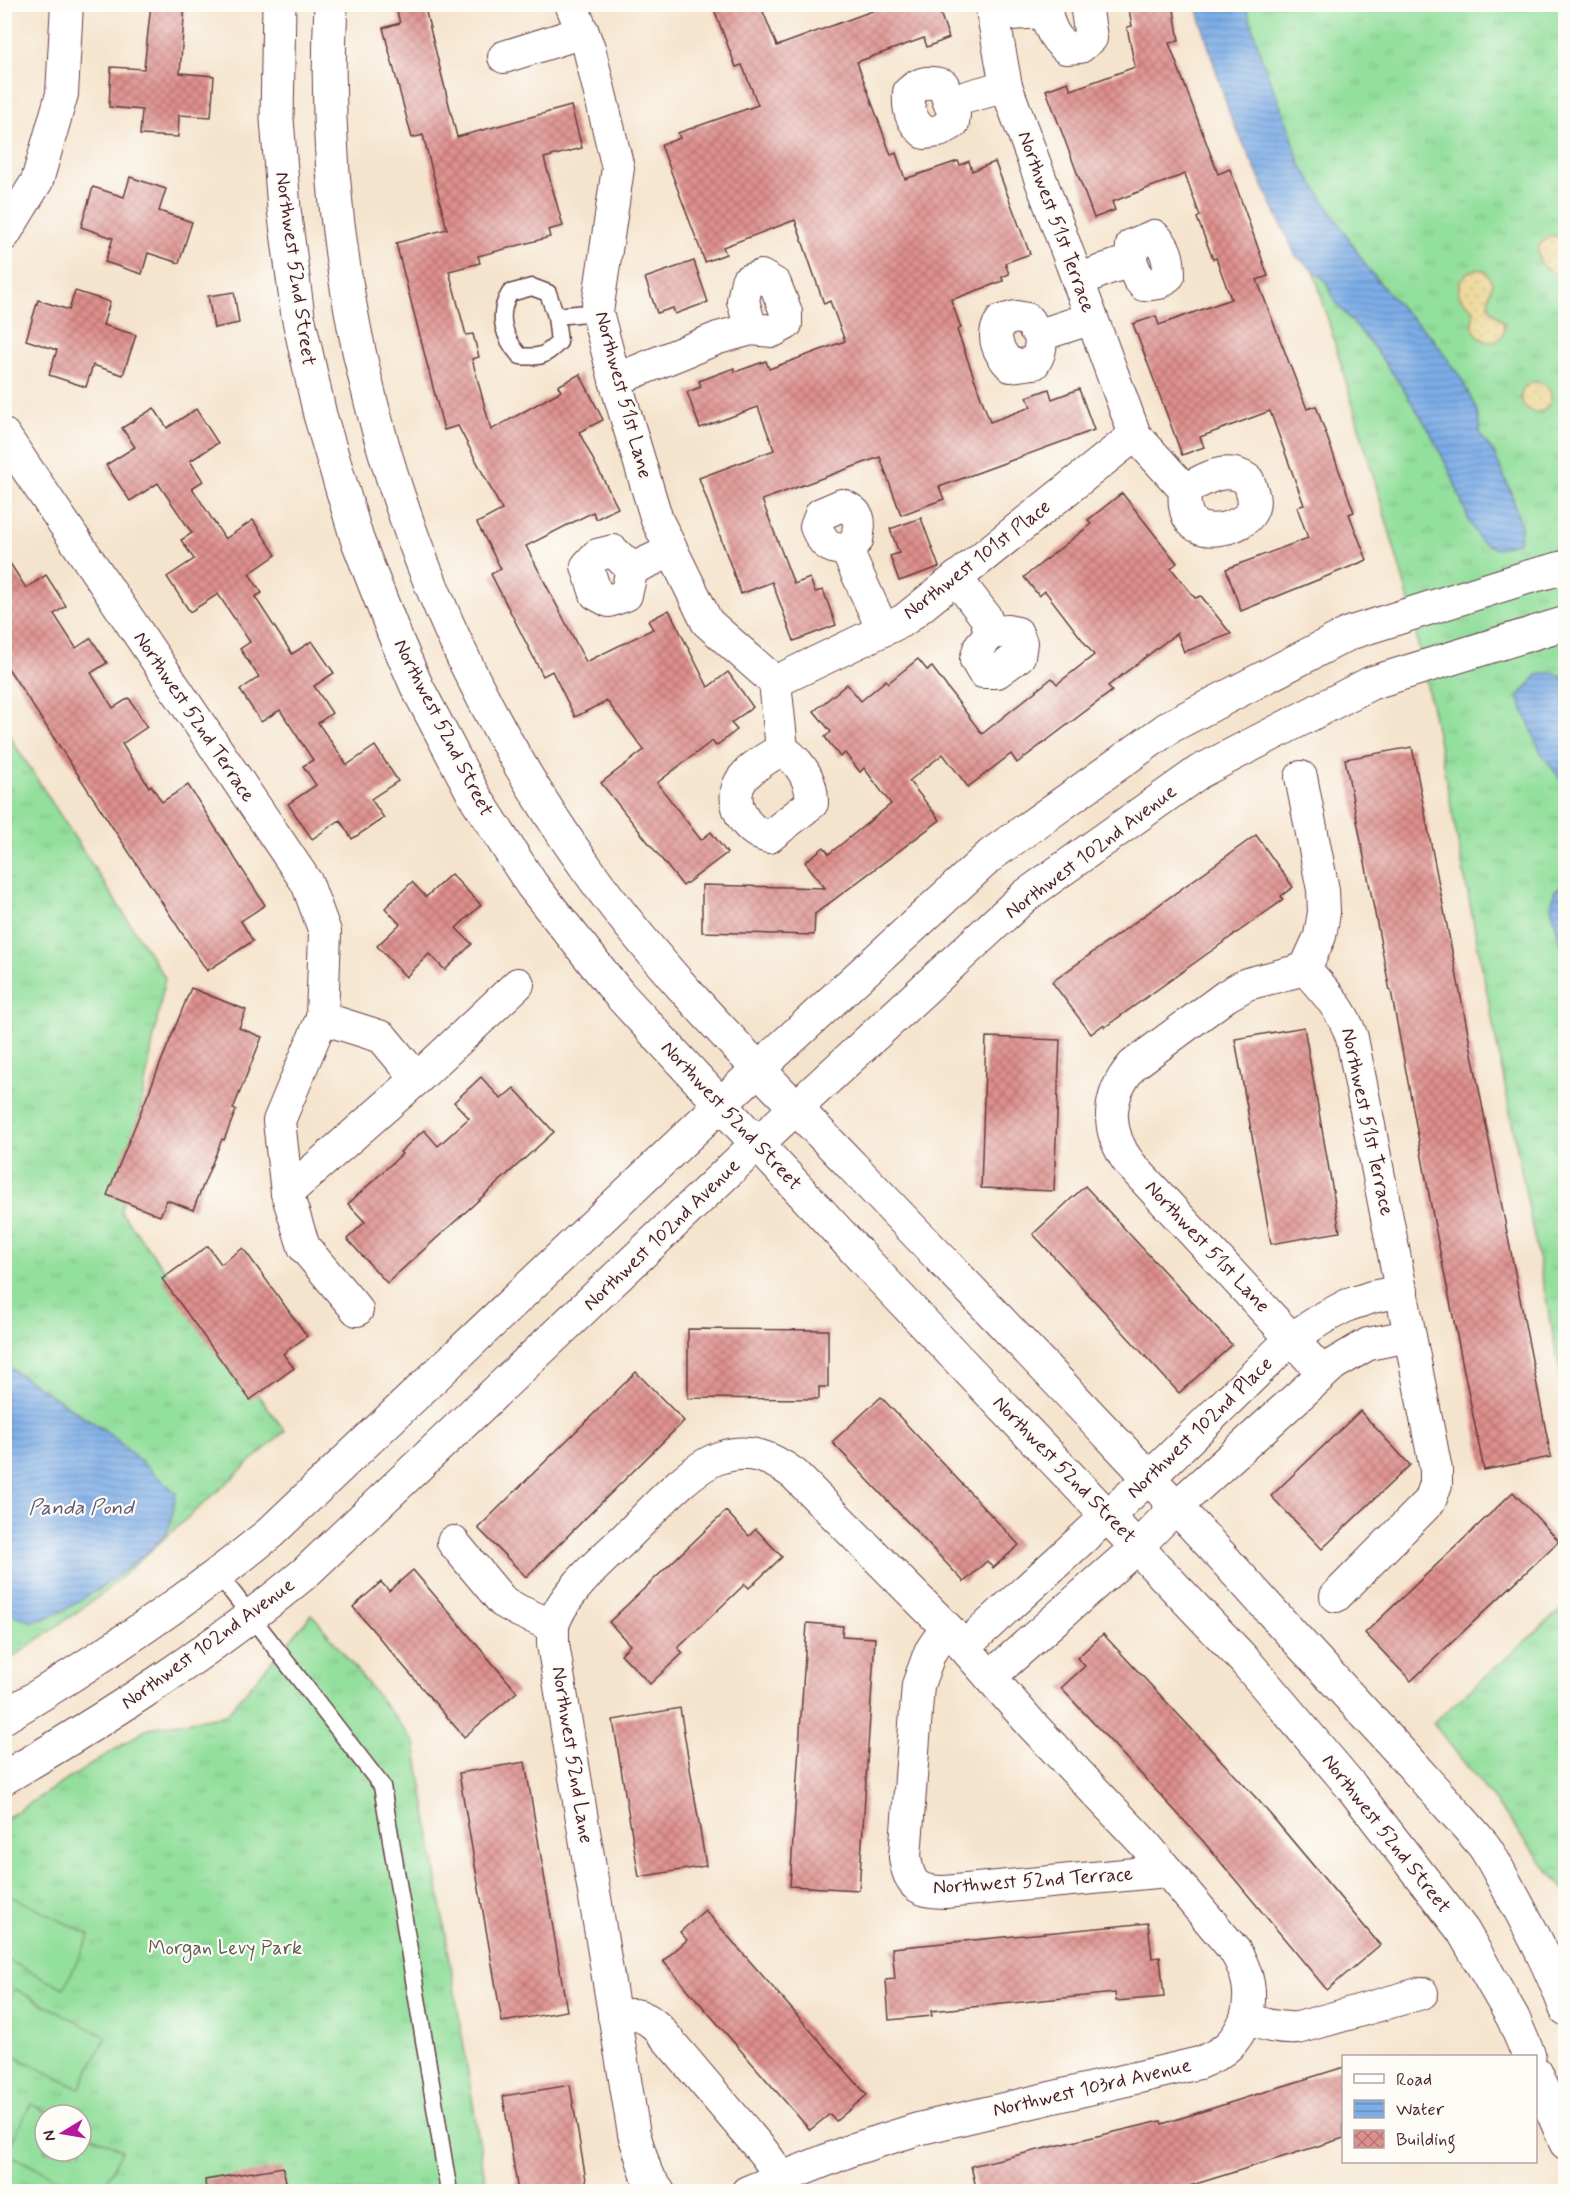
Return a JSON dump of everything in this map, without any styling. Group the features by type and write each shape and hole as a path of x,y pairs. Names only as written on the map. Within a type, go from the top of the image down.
{"street":[{"path":"4,235 37,181 62,94 67,4"},
{"name":"Northwest 52nd Street","path":"279,4 277,64 279,167 290,261 308,363 340,487 375,588 417,687 474,795 532,885 619,994 880,1277 1246,1662 1351,1786 1463,1931 1513,2018 1529,2055"},
{"path":"331,4 330,111 336,207 364,372 390,468 413,540 463,659 496,723 529,779 586,867 623,918 663,966 1150,1477 1291,1634 1360,1706 1486,1849 1529,1926 1566,2009"},
{"path":"992,10 1046,8 1048,21 1057,40 1066,48 1080,47 1091,38 1086,4"},
{"name":"Northwest 51st Terrace","path":"992,10 1006,86 1135,435"},
{"path":"504,57 577,18"},
{"name":"Northwest 51st Lane","path":"577,18 589,48 618,168 597,312 615,380 657,520 707,622 775,682"},
{"path":"949,102 1006,86"},
{"path":"290,261 342,253"},
{"path":"1078,281 1131,261"},
{"path":"1040,335 1092,318"},
{"path":"615,380 718,338 751,329"},
{"name":"Northwest 52nd Terrace","path":"4,435 307,884 325,932 322,1018 279,1121 287,1193 304,1247 357,1310"},
{"path":"1135,435 1185,490"},
{"name":"Northwest 101st Place","path":"775,682 904,620 1135,435"},
{"path":"846,549 882,630"},
{"path":"632,569 671,551"},
{"path":"4,1717 118,1646 219,1575 270,1533 720,1105 992,854 1171,726 1350,633 1528,576 1566,567"},
{"path":"957,578 985,616 991,633"},
{"name":"Northwest 102nd Avenue","path":"4,1778 114,1713 251,1618 305,1573 758,1143 1025,896 1199,772 1371,683 1566,623"},
{"path":"775,682 782,749"},
{"path":"1301,777 1323,890 1324,912 1320,936 1305,969"},
{"name":"Northwest 51st Terrace","path":"1305,969 1337,1006 1352,1038 1436,1470 1436,1484 1430,1501 1336,1596"},
{"name":"Northwest 51st Lane","path":"1305,969 1247,984 1208,1009 1133,1065 1122,1078 1112,1111 1112,1128 1120,1151 1130,1164 1323,1373"},
{"path":"287,1193 417,1079 518,984"},
{"path":"322,1018 382,1037 417,1079"},
{"name":"Northwest 102nd Place","path":"956,1638 1108,1516 1292,1338 1348,1305 1402,1291"},
{"name":"Northwest 102nd Place","path":"990,1677 1137,1547 1177,1506 1323,1373 1368,1344 1409,1336"},
{"path":"1240,1389 1269,1422"},
{"name":"Northwest 52nd Terrace","path":"553,1626 556,1614 577,1586 672,1492 711,1461 735,1454 749,1453 780,1463 794,1474 956,1638 1033,1726 1167,1871 1235,1951 1245,1968 1250,2005 1246,2018"},
{"path":"453,1542 503,1602 553,1626"},
{"name":"Northwest 52nd Lane","path":"553,1626 553,1644 614,2016 639,2153 647,2175 659,2192"},
{"name":"Northwest 52nd Terrace","path":"956,1638 938,1640 930,1652 918,1685 906,1857 908,1875 914,1885 928,1892 945,1892 1167,1871"},
{"path":"1246,2018 1268,2027 1298,2028 1422,1994"},
{"path":"614,2016 640,2015 646,2017 658,2028 782,2178"},
{"name":"Northwest 103rd Avenue","path":"747,2192 854,2149 918,2129 1199,2063 1217,2056 1231,2045 1246,2018"},
{"path":"1537,2075 1566,2143"}],"lane":[{"path":"556,316 597,312"},
{"path":"219,1575 382,1786 449,2192"},
{"path":"436,2192 446,2174"}],"green space":[{"path":"1237,5 1565,5 1565,1397 1434,718 1406,589"},
{"path":"4,728 165,978 121,1212 285,1431 102,1594 5,1663 5,1610 33,1622 100,1589 168,1532 109,1433 5,1365"},
{"path":"1565,1606 1565,1891 1433,1723"},
{"name":"Morgan Levy Park","path":"312,1614 415,1743 487,2191 5,2192 5,1819 149,1728 226,1715"},
{"path":"4,1893 90,1935 64,1988 5,1959"},
{"path":"15,1989 106,2037 79,2089 5,2051 5,2010"},
{"path":"31,2104 33,2105 33,2163 93,2163 93,2136 122,2150 102,2191 81,2191 6,2153"}],"sand":[{"path":"1553,235 1565,238 1565,278 1544,267 1539,259 1539,246"},
{"path":"1475,269 1485,271 1492,282 1490,309 1501,320 1504,328 1500,339 1495,342 1486,341 1477,334 1472,324 1474,310 1460,296 1460,281 1468,272"},
{"path":"1536,382 1542,383 1550,391 1550,403 1542,411 1536,412 1530,411 1522,403 1521,397 1522,391 1530,383"}],"water":[{"path":"1197,5 1246,5 1263,62 1291,133 1299,162 1369,270 1402,309 1432,337 1461,378 1477,411 1481,436 1494,453 1511,492 1521,527 1519,542 1496,549 1480,541 1429,430 1398,381 1372,345 1337,304 1324,279 1296,256 1230,115"},
{"path":"1553,672 1565,679 1565,785 1541,753 1518,697 1537,675"},
{"path":"1565,884 1565,953 1551,906 1555,890"},
{"name":"Panda Pond","path":"5,1365 109,1433 176,1493 170,1525 157,1543 84,1598 47,1618 34,1621 15,1616 5,1610"}],"building":[{"path":"151,4 185,4 180,73 214,76 211,117 179,115 178,137 140,135 142,110 109,107 111,67 144,69"},
{"path":"395,4 424,4 457,137 571,106 582,148 544,158 563,226 548,230 550,237 478,256 480,263 449,271 466,335 473,334 479,357 472,359 491,430 561,391 558,386 580,374 603,420 579,432 618,508 596,519 593,512 526,546 586,662 653,629 648,621 669,610 708,687 728,672 753,707 731,723 737,730 716,746 712,741 657,783 701,840 711,832 727,853 683,886 601,783 644,750 607,701 575,717 552,671 543,676 491,574 501,569 477,523 502,510 458,426 444,430 396,243 447,229 423,135 412,138 383,28 400,23"},
{"path":"712,4 760,4 777,46 891,4 937,4 949,38 927,47 924,38 857,62 891,155 896,153 905,179 958,161 960,165 969,161 972,171 995,162 1030,254 1005,263 1009,274 1002,277 1003,281 951,300 961,328 957,330 990,422 1031,407 1027,397 1049,389 1052,399 1079,389 1094,430 939,487 944,499 901,515 880,457 762,500 794,584 810,578 815,592 823,590 836,625 794,641 772,582 741,594 699,478 774,450 758,407 700,428 687,392 701,387 699,381 734,368 735,372 766,361 769,369 845,341 830,301 824,304 795,220 723,247 726,254 705,262 661,145 680,138 678,133 758,105 742,65 736,67"},
{"path":"1128,4 1173,4 1179,41 1169,43 1218,174 1230,169 1268,276 1257,280 1307,409 1316,406 1354,512 1349,514 1367,560 1241,611 1226,569 1308,538 1297,507 1304,505 1270,411 1200,437 1204,447 1182,455 1133,324 1156,316 1159,325 1231,299 1216,258 1213,259 1197,218 1200,216 1185,174 1112,202 1115,210 1094,218 1046,90 1068,82 1071,90 1135,67 1127,27 1132,26"},
{"path":"130,177 166,189 159,211 192,222 179,263 148,253 142,274 105,262 113,238 81,227 93,187 124,197"},
{"path":"694,261 708,302 675,314 673,308 657,313 645,278"},
{"path":"75,291 110,302 103,325 136,335 123,375 93,365 86,387 49,375 57,350 26,340 38,300 69,310"},
{"path":"234,292 239,323 214,328 208,296"},
{"path":"154,408 167,428 196,409 218,443 190,461 203,481 192,488 225,539 253,520 276,555 249,574 262,593 255,597 292,654 312,641 334,673 314,686 332,713 318,723 347,765 375,746 398,781 371,799 384,818 352,839 340,820 312,839 288,804 316,785 303,766 313,760 280,710 261,722 240,690 259,677 240,649 250,642 218,594 190,612 167,577 194,559 181,540 192,533 158,483 130,501 106,465 135,447 122,428"},
{"path":"1122,493 1177,563 1171,568 1195,598 1201,596 1231,634 1184,652 1177,633 1108,686 1112,691 1017,763 1011,754 968,787 943,754 909,781 940,820 815,914 814,935 702,932 702,885 825,888 805,862 824,847 829,854 891,804 864,768 860,772 845,753 840,757 825,737 831,732 814,711 847,684 861,701 886,680 888,683 918,659 927,670 932,667 982,734 1052,678 1057,684 1094,655 1045,591 1039,596 1024,577 1091,524 1088,520"},
{"path":"921,518 939,567 899,581 890,556 899,553 890,529"},
{"path":"4,554 26,588 46,575 66,606 54,614 76,648 91,638 107,663 91,673 113,708 129,698 147,727 122,744 149,787 151,785 162,802 188,785 265,905 241,921 253,941 207,971 4,662"},
{"path":"1412,747 1551,1457 1484,1470 1345,759"},
{"path":"1256,835 1293,887 1281,896 1283,900 1105,1027 1103,1025 1091,1034 1052,982"},
{"path":"451,874 481,905 456,928 472,944 445,970 429,954 406,977 377,946 400,924 385,908 412,882 426,897"},
{"path":"191,988 246,1010 239,1028 262,1037 233,1109 236,1110 193,1210 167,1200 160,1216 107,1195"},
{"path":"1304,1027 1340,1232 1271,1244 1235,1039"},
{"path":"986,1037 1060,1040 1054,1191 981,1188"},
{"path":"481,1077 501,1099 514,1088 554,1132 387,1283 347,1239 365,1222 348,1204 402,1154 400,1152 424,1130 438,1146 469,1118 454,1102"},
{"path":"1085,1186 1232,1345 1179,1393 1033,1234"},
{"path":"208,1246 221,1264 243,1248 307,1336 283,1354 294,1368 250,1400 162,1279"},
{"path":"688,1329 828,1330 828,1387 819,1387 819,1399 688,1398"},
{"path":"636,1372 684,1421 526,1577 478,1528"},
{"path":"881,1397 1019,1545 993,1568 987,1561 964,1582 832,1442"},
{"path":"1360,1411 1410,1465 1322,1549 1271,1496"},
{"path":"1513,1492 1559,1541 1411,1681 1365,1633"},
{"path":"726,1511 749,1536 756,1529 782,1557 749,1588 745,1584 678,1648 683,1653 650,1684 621,1654 630,1645 609,1622"},
{"path":"413,1570 517,1692 464,1737 353,1607 381,1582 389,1591"},
{"path":"807,1623 843,1626 842,1636 875,1638 859,1890 790,1886"},
{"path":"1103,1634 1259,1801 1380,1945 1327,1990 1203,1841 1061,1688 1085,1666 1077,1658"},
{"path":"680,1708 706,1866 639,1877 613,1720"},
{"path":"525,1762 567,2011 502,2022 459,1773"},
{"path":"705,1910 867,2095 836,2121 830,2114 810,2130 663,1961 687,1940 680,1932"},
{"path":"1148,1923 1152,1958 1160,1957 1164,1997 1116,2001 1115,1993 931,2011 932,2016 889,2020 886,1980 895,1979 892,1948"},
{"path":"1342,2068 1342,2139 1186,2187 1187,2192 977,2192 971,2166 1161,2121 1162,2124"},
{"path":"570,2085 588,2192 518,2192 503,2096"},
{"path":"283,2167 288,2192 206,2192 205,2180"}]}
